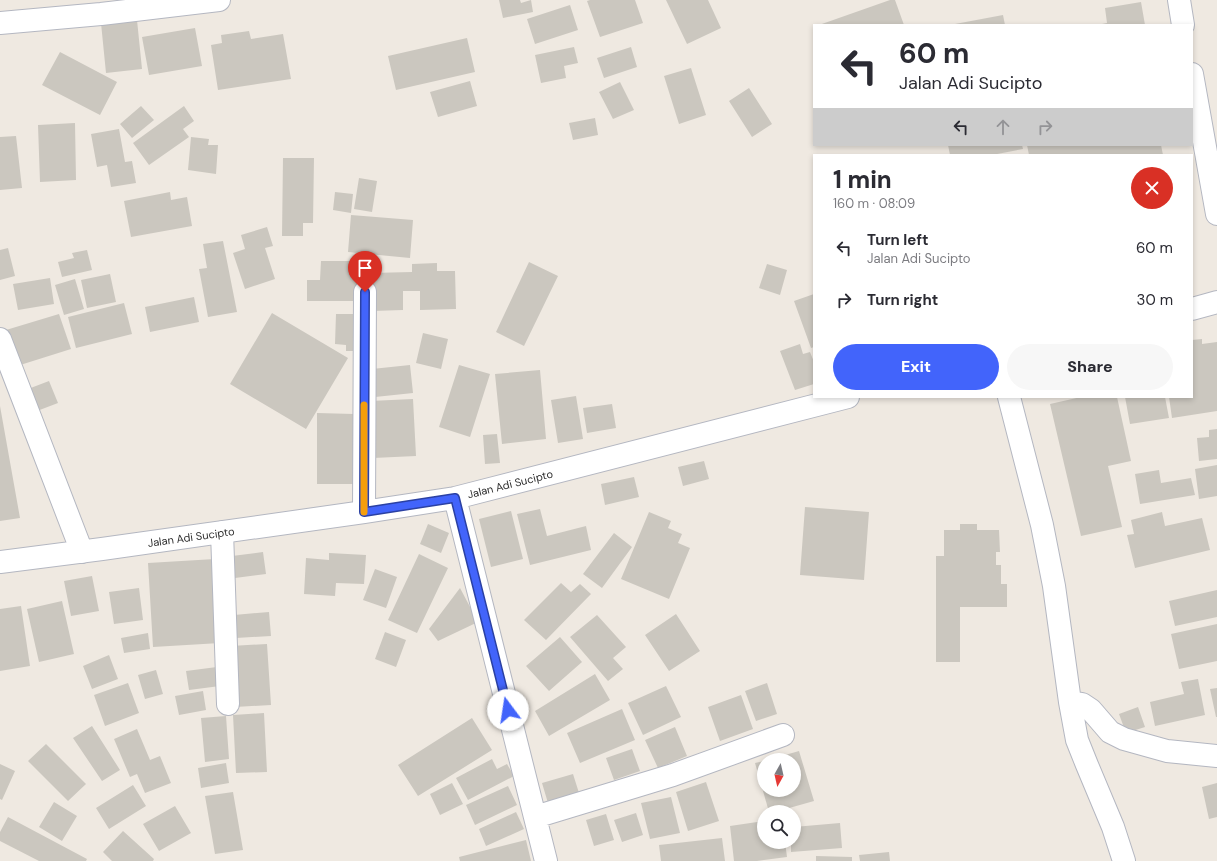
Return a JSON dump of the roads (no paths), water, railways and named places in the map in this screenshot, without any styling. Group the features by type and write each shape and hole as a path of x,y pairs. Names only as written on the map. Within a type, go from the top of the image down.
{"street":[{"path":"0,23 101,14 219,0"},
{"path":"1179,0 1183,24"},
{"path":"1193,80 1217,214"},
{"path":"364,512 365,292"},
{"path":"1193,309 1217,302"},
{"path":"0,339 82,552"},
{"name":"Jalan Adi Sucipto","path":"0,562 82,552 455,498 844,398"},
{"path":"1009,398 1042,525 1054,586 1070,702 1077,740 1113,828 1124,861"},
{"path":"455,498 546,861"},
{"path":"222,532 228,704"},
{"path":"1070,702 1082,704 1091,710 1110,732 1124,739 1167,751 1217,756"},
{"path":"535,816 673,775 783,735"}]}
